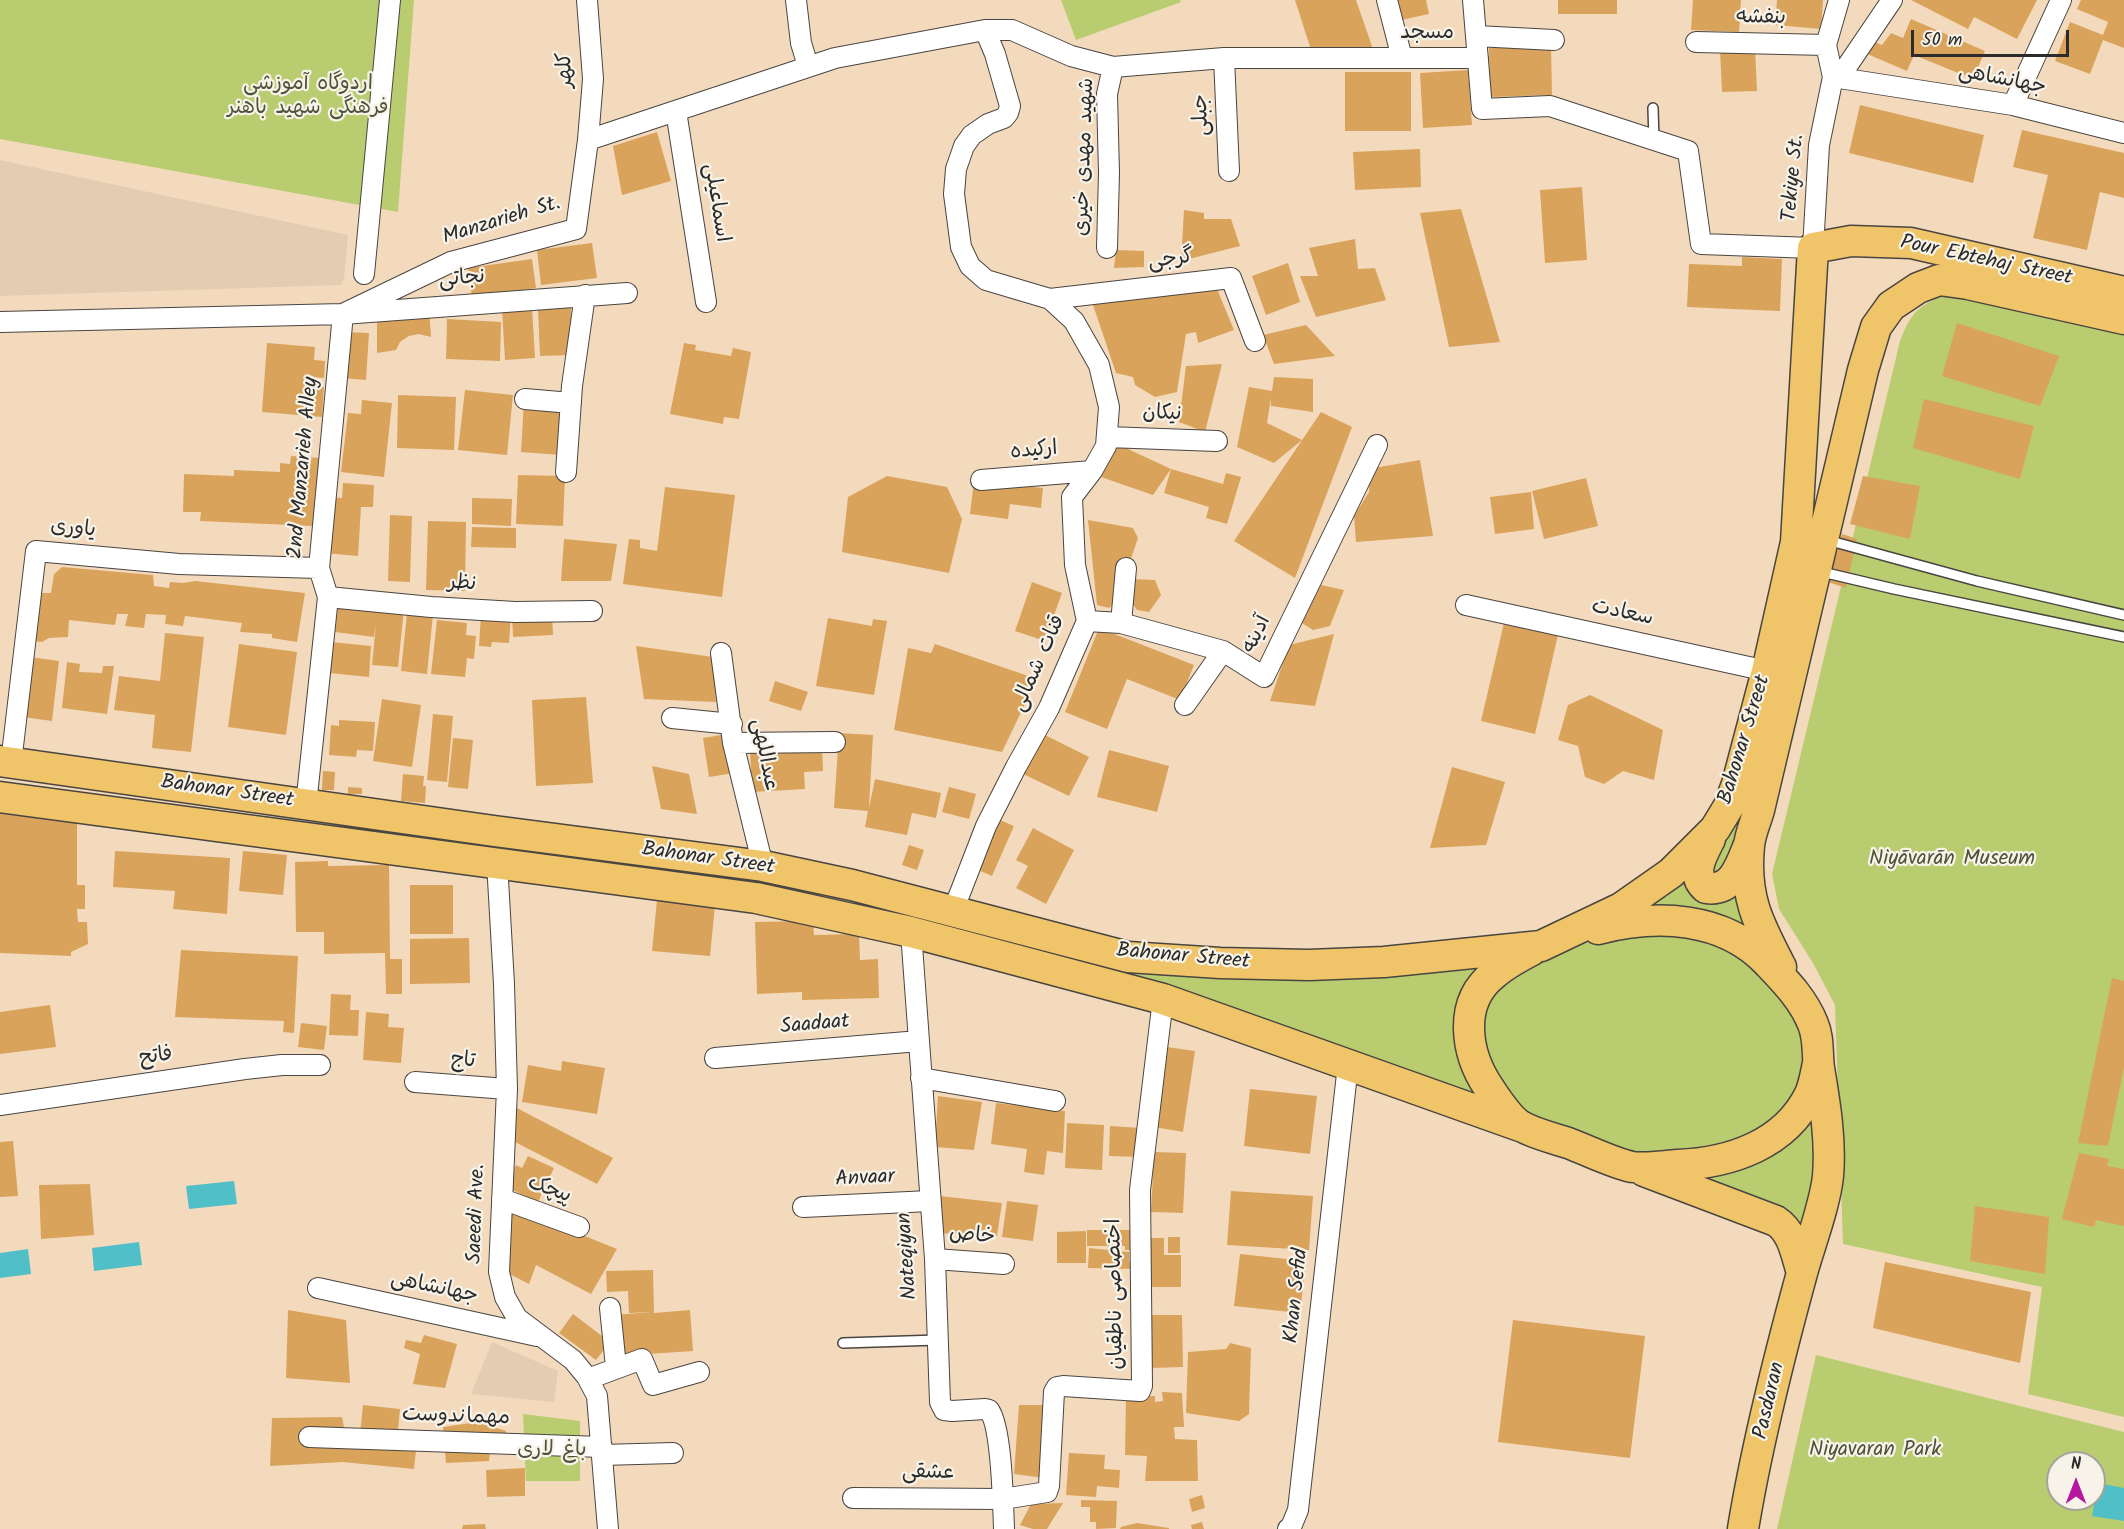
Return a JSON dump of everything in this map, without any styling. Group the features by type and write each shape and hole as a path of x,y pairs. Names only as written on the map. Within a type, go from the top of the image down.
{"main road":[{"name":"Pour Ebtehaj Street","path":"1813,248 1851,241 1911,243 2124,292"},
{"name":"Bahonar Street","path":"5,762 764,866 852,885 1128,957 1220,963 1309,965 1384,962 1541,946 1620,908 1671,873 1716,829 1729,806 1767,671 1796,542 1813,248"},
{"name":"Pour Ebtehaj Street","path":"1940,280 1968,284 2124,319"},
{"name":"Bahonar Street","path":"1791,988 1759,925 1748,890 1749,844 1863,370 1876,327 1891,306 1918,288 1940,280"},
{"name":"Bahonar Street","path":"0,797 756,898 911,932 1163,999 1633,1167"},
{"path":"1716,829 1698,866 1697,875 1700,883 1706,888 1722,887 1730,881 1738,871 1749,844"},
{"path":"1520,1126 1492,1093 1476,1066 1470,1046 1468,1026 1471,1008 1479,991 1492,975 1541,946 1621,924 1685,921 1725,932 1761,955 1791,988 1806,1010 1814,1026 1818,1042 1818,1063 1810,1094 1792,1121 1774,1137 1756,1148 1729,1159 1696,1164 1633,1167"},
{"name":"Pasdaran","path":"1743,1529 1765,1425 1827,1178 1829,1129 1818,1063"},
{"path":"1633,1167 1776,1221 1784,1227 1791,1240 1802,1273"}],"street":[{"path":"364,274 390,0"},
{"name":"کلهر","path":"587,0 593,79 588,140"},
{"path":"796,0 801,43 808,66"},
{"path":"1386,0 1402,58"},
{"path":"1473,0 1479,58"},
{"path":"1836,77 1826,45 1839,0"},
{"path":"1836,77 1892,0"},
{"path":"2013,105 2061,0"},
{"path":"588,140 835,58 986,30 1012,30 1071,56 1113,67"},
{"name":"قنات شمالى","path":"953,911 986,826 1049,708 1087,621 1075,565 1072,497 1092,471 1106,446 1109,407 1100,365 1074,321 1050,299 986,280 970,266 961,247 954,194 956,169 964,147 972,135 988,124 1004,118 1010,106 986,30"},
{"path":"1476,36 1554,40"},
{"name":"بنفشه","path":"1696,42 1826,45"},
{"name":"مسجد","path":"1113,67 1224,58 1339,60 1479,58 1482,109 1550,106 1688,151 1701,244 1813,248"},
{"name":"جبلی","path":"1224,58 1229,171"},
{"name":"شهید مهدی خیری","path":"1107,248 1109,173 1107,94 1113,67"},
{"name":"جهانشاهی","path":"1836,77 2013,105 2124,133"},
{"name":"Tekiye St.","path":"1813,248 1819,145 1836,77"},
{"name":"اسماعیلی","path":"676,111 706,302"},
{"name":"Manzarieh St.","path":"0,322 342,314 450,262 576,229 588,140"},
{"name":"گرجی","path":"1050,299 1231,278 1255,341"},
{"name":"نجاتی","path":"342,314 627,293"},
{"path":"566,472 571,403 585,295"},
{"name":"2nd Manzarieh Alley","path":"306,805 328,597 319,568 342,314"},
{"path":"525,399 571,403"},
{"name":"نیکان","path":"1107,437 1216,441"},
{"name":"آدینه","path":"1087,621 1121,623 1223,651 1264,677 1377,445"},
{"name":"ارکیده","path":"981,480 1092,471"},
{"name":"یاوری","path":"5,762 36,551 179,564 319,568"},
{"path":"1121,623 1126,568"},
{"name":"نظر","path":"328,597 515,612 592,612"},
{"name":"سعادت","path":"1466,605 1767,671"},
{"path":"1185,705 1223,651"},
{"name":"عبداللهی","path":"721,652 733,733 764,866"},
{"path":"672,718 733,733 835,742"},
{"name":"Saeedi Ave.","path":"497,862 507,1089 499,1272 505,1298 517,1318 573,1360 588,1379 597,1396 608,1529"},
{"name":"Nateqiyan","path":"911,932 935,1258 940,1402 944,1410 985,1409 994,1416 1004,1529"},
{"name":"اختصاصی ناطقیان","path":"1003,1499 1047,1492 1054,1392 1057,1387 1135,1392 1140,1391 1142,1386 1140,1190 1163,999"},
{"name":"Saadaat","path":"715,1058 919,1041"},
{"name":"فاتح","path":"0,1105 245,1069 282,1065 320,1065"},
{"name":"Khan Sefid","path":"1288,1529 1298,1510 1347,1065"},
{"path":"921,1078 1055,1101"},
{"name":"تاج","path":"415,1082 507,1089"},
{"name":"پیچک","path":"502,1199 579,1227"},
{"name":"Anvaar","path":"803,1207 930,1201"},
{"name":"خاص","path":"935,1258 1004,1264"},
{"name":"جهانشاهی","path":"318,1288 540,1337"},
{"path":"610,1308 616,1367"},
{"path":"588,1379 642,1359 653,1385 699,1372"},
{"name":"مهماندوست","path":"309,1437 673,1453"},
{"name":"عشقی","path":"852,1498 1003,1499"}],"lane":[{"path":"1653,108 1654,140"},
{"path":"1823,539 1965,578 2124,615"},
{"path":"1816,570 1893,589 2124,637"},
{"path":"843,1343 938,1340"}],"shaded area":[{"path":"0,160 348,235 344,279 341,285 0,296"},
{"path":"492,1342 558,1371 554,1402 471,1394"}],"green space":[{"name":"اردوگاه آموزشی فرهنگی شهید باهنر","path":"0,0 414,0 398,212 0,139"},
{"path":"1061,0 1180,0 1181,2 1076,40"},
{"name":"Niyāvarān Museum","path":"1947,294 2124,335 2124,1417 2028,1394 2042,1287 1843,1244 1835,1005 1813,963 1779,909 1772,874 1900,341 1908,323 1917,311 1929,302"},
{"path":"1747,796 1738,841 1716,881 1707,860"},
{"path":"1690,871 1733,885 1764,949 1727,921 1711,912 1695,908 1660,908 1615,918"},
{"path":"1696,934 1733,949 1787,1000 1802,1031 1806,1051 1798,1095 1767,1130 1719,1150 1634,1153 1524,1114 1505,1093 1480,1047 1485,1000 1535,960 1571,947 1614,936"},
{"path":"1067,957 1161,974 1495,959 1474,983 1494,1106 1230,1007"},
{"path":"1818,1107 1810,1262 1787,1214 1761,1199 1675,1173"},
{"name":"Niyavaran Park","path":"1816,1355 2124,1432 2124,1529 1777,1529"},
{"name":"باغ لاری","path":"523,1414 580,1421 580,1481 526,1481"}],"water":[{"path":"234,1181 237,1204 189,1209 186,1186"},
{"path":"139,1242 142,1265 94,1271 92,1248"},
{"path":"28,1249 31,1274 0,1278 0,1253"},
{"path":"2106,1485 2124,1488 2124,1521 2092,1516 2093,1511 2106,1511"}],"building":[{"path":"1295,0 1356,0 1374,52 1312,53"},
{"path":"1396,0 1426,0 1429,14 1401,20"},
{"path":"1558,0 1617,0 1617,14 1558,14"},
{"path":"1693,0 1741,0 1739,32 1691,30"},
{"path":"1777,0 1823,0 1821,29 1775,25"},
{"path":"1911,0 2037,0 2017,39 1974,17 1968,29"},
{"path":"2081,0 2124,0 2124,48 2103,40 2090,74 2055,61 2070,22 2103,35 2108,22 2077,9"},
{"path":"1911,19 1985,51 1973,79 1914,55 1907,71 1865,53 1870,40 1882,45 1891,33 1903,38"},
{"path":"1551,46 1552,95 1490,97 1489,48"},
{"path":"1755,48 1757,91 1722,92 1720,49"},
{"path":"1468,70 1472,125 1423,128 1420,73"},
{"path":"1345,72 1411,72 1411,131 1345,131"},
{"path":"1860,105 1984,135 1973,183 1849,153"},
{"path":"2022,130 2124,153 2124,198 2100,192 2087,250 2033,238 2048,175 2013,167"},
{"path":"657,132 671,181 622,195 613,146"},
{"path":"1420,149 1421,187 1355,190 1353,152"},
{"path":"1582,187 1587,260 1545,263 1540,190"},
{"path":"1461,209 1500,342 1449,347 1420,213"},
{"path":"1184,210 1204,213 1204,219 1231,219 1240,246 1181,261"},
{"path":"1355,239 1358,269 1375,268 1386,300 1316,317 1300,276 1318,276 1309,248"},
{"path":"592,243 597,278 541,285 537,250"},
{"path":"1116,250 1144,251 1144,267 1114,268"},
{"path":"1742,257 1782,259 1780,311 1687,307 1689,264 1742,266"},
{"path":"532,259 536,288 472,298 468,268"},
{"path":"1288,263 1300,302 1266,315 1252,276"},
{"path":"1217,289 1234,330 1198,343 1196,332 1186,334 1177,392 1155,397 1135,385 1133,377 1116,373 1092,302"},
{"path":"429,307 431,337 419,334 409,336 400,342 396,350 377,353 377,313"},
{"path":"532,307 535,358 505,360 502,309"},
{"path":"571,308 572,355 540,356 538,309"},
{"path":"447,319 501,322 500,361 446,359"},
{"path":"1957,323 2059,356 2040,406 1942,376"},
{"path":"1306,325 1335,356 1274,364 1263,335"},
{"path":"344,332 369,333 366,380 341,378"},
{"path":"267,343 315,347 314,360 325,361 324,378 310,377 310,386 324,387 322,417 262,412"},
{"path":"684,343 696,345 695,350 731,356 733,348 751,352 739,419 724,417 723,424 670,414"},
{"path":"1222,364 1205,432 1179,422 1186,366"},
{"path":"1274,377 1313,379 1313,412 1271,406 1271,398 1267,423 1302,440 1274,463 1237,447 1249,387 1272,391"},
{"path":"465,390 513,395 507,455 458,450"},
{"path":"398,395 456,397 454,450 397,448"},
{"path":"1924,399 2034,426 2020,479 1913,448"},
{"path":"362,400 392,403 384,477 341,472 348,413 361,414"},
{"path":"524,401 564,404 561,455 521,452"},
{"path":"1321,412 1352,427 1295,578 1234,541"},
{"path":"1115,443 1171,469 1153,495 1098,476"},
{"path":"291,456 319,458 313,526 200,521 201,512 183,512 184,474 234,476 234,470 280,472 280,463 290,464"},
{"path":"1420,460 1433,536 1356,542 1354,516 1369,492 1369,478 1374,468"},
{"path":"1171,469 1223,484 1226,473 1241,477 1227,524 1206,518 1209,507 1164,493"},
{"path":"518,475 565,476 563,526 516,524"},
{"path":"887,476 947,487 962,519 949,573 842,552 848,497"},
{"path":"1863,476 1920,486 1910,539 1850,524"},
{"path":"1586,478 1598,526 1544,539 1532,491"},
{"path":"974,481 1043,488 1041,508 1010,504 1008,519 970,514"},
{"path":"343,483 374,485 373,507 361,507 358,556 324,553 329,497 342,498"},
{"path":"665,487 735,495 722,597 623,584 629,539 640,540 640,548 657,551"},
{"path":"1531,492 1534,529 1495,534 1490,497"},
{"path":"472,498 512,499 511,526 472,524"},
{"path":"390,515 412,516 410,582 388,581"},
{"path":"1088,520 1133,528 1138,538 1116,602 1109,608 1097,605"},
{"path":"428,521 466,522 465,591 426,590"},
{"path":"472,527 516,528 516,548 471,547"},
{"path":"1842,534 1857,539 1846,588 1828,582"},
{"path":"564,539 617,544 611,581 561,581"},
{"path":"62,567 153,575 154,586 169,588 170,582 195,581 305,593 297,642 272,638 272,634 240,632 242,623 185,616 183,626 165,624 166,615 146,614 144,628 125,626 128,614 117,614 115,625 69,620 68,637 49,638 42,642 31,641 37,601 42,593 51,593 54,574"},
{"path":"1133,579 1155,580 1161,595 1149,612 1137,610 1128,597"},
{"path":"1032,582 1062,593 1045,641 1015,631"},
{"path":"1321,585 1344,590 1330,626 1313,630 1302,623"},
{"path":"339,600 404,609 398,667 372,665 376,624 374,637 335,632"},
{"path":"407,613 433,615 427,674 401,671"},
{"path":"552,614 553,635 513,637 512,616"},
{"path":"481,615 511,616 509,643 492,642 491,647 479,646"},
{"path":"828,618 872,626 873,619 887,621 874,695 816,686"},
{"path":"437,620 467,623 466,635 476,636 474,659 467,658 465,677 431,674"},
{"path":"1504,623 1558,635 1535,734 1481,721"},
{"path":"1099,628 1194,665 1180,700 1127,679 1107,729 1065,712"},
{"path":"165,633 204,637 191,752 152,748 155,715 114,710 119,676 160,681"},
{"path":"1334,634 1315,706 1270,701 1289,645"},
{"path":"331,642 371,646 369,677 329,673"},
{"path":"239,644 297,652 286,735 228,727"},
{"path":"935,644 1037,679 1002,752 894,730 908,648 931,653"},
{"path":"636,646 713,657 716,702 644,699"},
{"path":"30,657 59,661 52,721 23,717"},
{"path":"67,662 80,664 79,672 102,673 103,666 114,666 107,714 62,708"},
{"path":"775,681 808,692 801,711 769,701"},
{"path":"1590,695 1663,730 1654,780 1623,771 1604,784 1585,777 1578,746 1558,740 1568,705"},
{"path":"586,697 593,783 536,786 532,700"},
{"path":"382,699 421,705 412,767 373,761"},
{"path":"433,714 453,716 447,782 427,780"},
{"path":"339,720 375,722 373,751 357,750 356,757 329,755 331,725 339,726"},
{"path":"839,733 873,735 869,808 875,779 941,793 936,818 912,813 907,835 865,827 868,811 834,808"},
{"path":"1041,733 1089,757 1069,796 1021,773"},
{"path":"727,734 734,773 709,777 703,738"},
{"path":"453,738 473,740 468,789 448,787"},
{"path":"822,745 823,771 804,772 805,789 752,792 750,750"},
{"path":"1109,750 1169,766 1157,812 1097,797"},
{"path":"652,766 689,774 697,814 661,809"},
{"path":"1452,767 1505,782 1486,845 1430,848"},
{"path":"323,771 335,772 334,790 322,790"},
{"path":"403,774 424,776 425,803 401,801"},
{"path":"348,787 362,788 362,794 348,794"},
{"path":"949,787 976,794 969,819 942,812"},
{"path":"0,813 77,822 77,885 85,885 85,909 77,909 78,922 87,922 88,944 71,952 71,956 0,953"},
{"path":"993,817 1014,826 992,876 971,867"},
{"path":"1033,828 1074,850 1046,904 1016,888 1028,866 1016,860"},
{"path":"909,845 924,850 917,870 902,865"},
{"path":"115,851 230,858 227,914 173,909 175,891 113,887"},
{"path":"243,851 287,855 283,895 239,891"},
{"path":"328,861 328,866 389,865 390,959 402,959 402,994 386,994 385,953 324,954 324,932 296,932 295,862"},
{"path":"410,885 453,885 453,934 410,934"},
{"path":"657,900 715,905 710,956 652,951"},
{"path":"813,921 814,935 859,934 860,960 878,959 879,998 802,1000 802,992 757,994 755,922"},
{"path":"469,938 470,983 410,984 410,939"},
{"path":"181,950 298,956 294,1033 283,1032 284,1021 175,1017"},
{"path":"2112,978 2124,981 2124,1067 2108,1146 2078,1143"},
{"path":"331,994 351,995 350,1010 359,1010 358,1036 329,1035"},
{"path":"50,1005 56,1047 0,1054 0,1012"},
{"path":"366,1012 389,1014 388,1027 404,1028 401,1063 363,1060"},
{"path":"301,1023 327,1026 324,1050 298,1047"},
{"path":"1167,1047 1195,1051 1183,1132 1154,1127"},
{"path":"562,1061 605,1068 597,1114 522,1102 528,1065 561,1071"},
{"path":"1250,1089 1317,1096 1310,1154 1244,1146"},
{"path":"938,1096 982,1102 974,1150 935,1147"},
{"path":"996,1103 1065,1111 1063,1153 1047,1151 1044,1175 1024,1172 1027,1149 991,1144"},
{"path":"513,1106 613,1158 597,1184 511,1140"},
{"path":"1067,1123 1104,1125 1102,1170 1065,1168"},
{"path":"1110,1126 1141,1128 1140,1157 1109,1156"},
{"path":"13,1141 18,1196 0,1197 0,1142"},
{"path":"1154,1152 1186,1153 1183,1213 1151,1212"},
{"path":"2079,1153 2109,1159 2107,1166 2124,1169 2124,1226 2096,1220 2094,1227 2062,1219"},
{"path":"528,1156 554,1168 538,1202 506,1187 516,1165 522,1168"},
{"path":"90,1184 94,1235 41,1239 39,1185"},
{"path":"1231,1191 1313,1196 1309,1250 1227,1245"},
{"path":"940,1196 1002,1203 997,1236 936,1233"},
{"path":"1007,1201 1038,1205 1033,1241 1002,1237"},
{"path":"1975,1206 2049,1217 2045,1274 1970,1261"},
{"path":"513,1207 617,1249 591,1294 536,1265 529,1284 502,1270"},
{"path":"1087,1230 1135,1230 1135,1250 1125,1250 1125,1246 1087,1246"},
{"path":"1086,1231 1086,1263 1057,1263 1057,1232"},
{"path":"1168,1237 1180,1237 1180,1253 1168,1253"},
{"path":"1149,1238 1164,1238 1164,1255 1181,1255 1181,1287 1150,1287"},
{"path":"1089,1248 1129,1252 1129,1262 1134,1262 1133,1269 1088,1268"},
{"path":"1240,1254 1306,1261 1300,1313 1234,1306"},
{"path":"1885,1262 2031,1292 2020,1363 1873,1328"},
{"path":"653,1270 654,1313 690,1310 693,1351 617,1356 614,1315 651,1312 629,1313 628,1291 607,1292 606,1271"},
{"path":"288,1310 346,1320 350,1383 286,1378"},
{"path":"573,1314 610,1342 596,1360 559,1333"},
{"path":"1150,1315 1182,1315 1183,1367 1151,1368"},
{"path":"1513,1320 1645,1336 1630,1458 1498,1442"},
{"path":"424,1335 457,1344 445,1388 413,1384 420,1354 404,1348 406,1340 421,1343"},
{"path":"1230,1343 1251,1348 1249,1414 1239,1421 1186,1413 1188,1352 1226,1349"},
{"path":"1162,1392 1182,1393 1184,1427 1174,1427 1175,1439 1197,1440 1198,1481 1145,1481 1147,1456 1125,1455 1126,1397 1155,1396 1155,1402 1163,1401"},
{"path":"363,1405 400,1409 398,1430 418,1432 414,1469 343,1462 270,1466 272,1418 342,1417 345,1432 360,1434"},
{"path":"1019,1405 1048,1405 1044,1478 1014,1474"},
{"path":"477,1422 506,1431 507,1442 491,1446 489,1461 446,1463 443,1427"},
{"path":"1069,1453 1105,1455 1104,1469 1120,1470 1119,1488 1097,1486 1096,1497 1066,1495"},
{"path":"525,1468 525,1496 487,1497 486,1470"},
{"path":"1202,1495 1205,1508 1192,1512 1189,1499"},
{"path":"1081,1500 1117,1501 1116,1528 1096,1529 1096,1522 1090,1522 1090,1507 1081,1507"},
{"path":"1063,1503 1047,1529 1033,1529 1020,1525 1031,1504"},
{"path":"1202,1522 1204,1529 1192,1529 1191,1525"},
{"path":"1137,1523 1169,1528 1169,1529 1120,1529"},
{"path":"485,1524 486,1529 462,1529 463,1525"}]}
